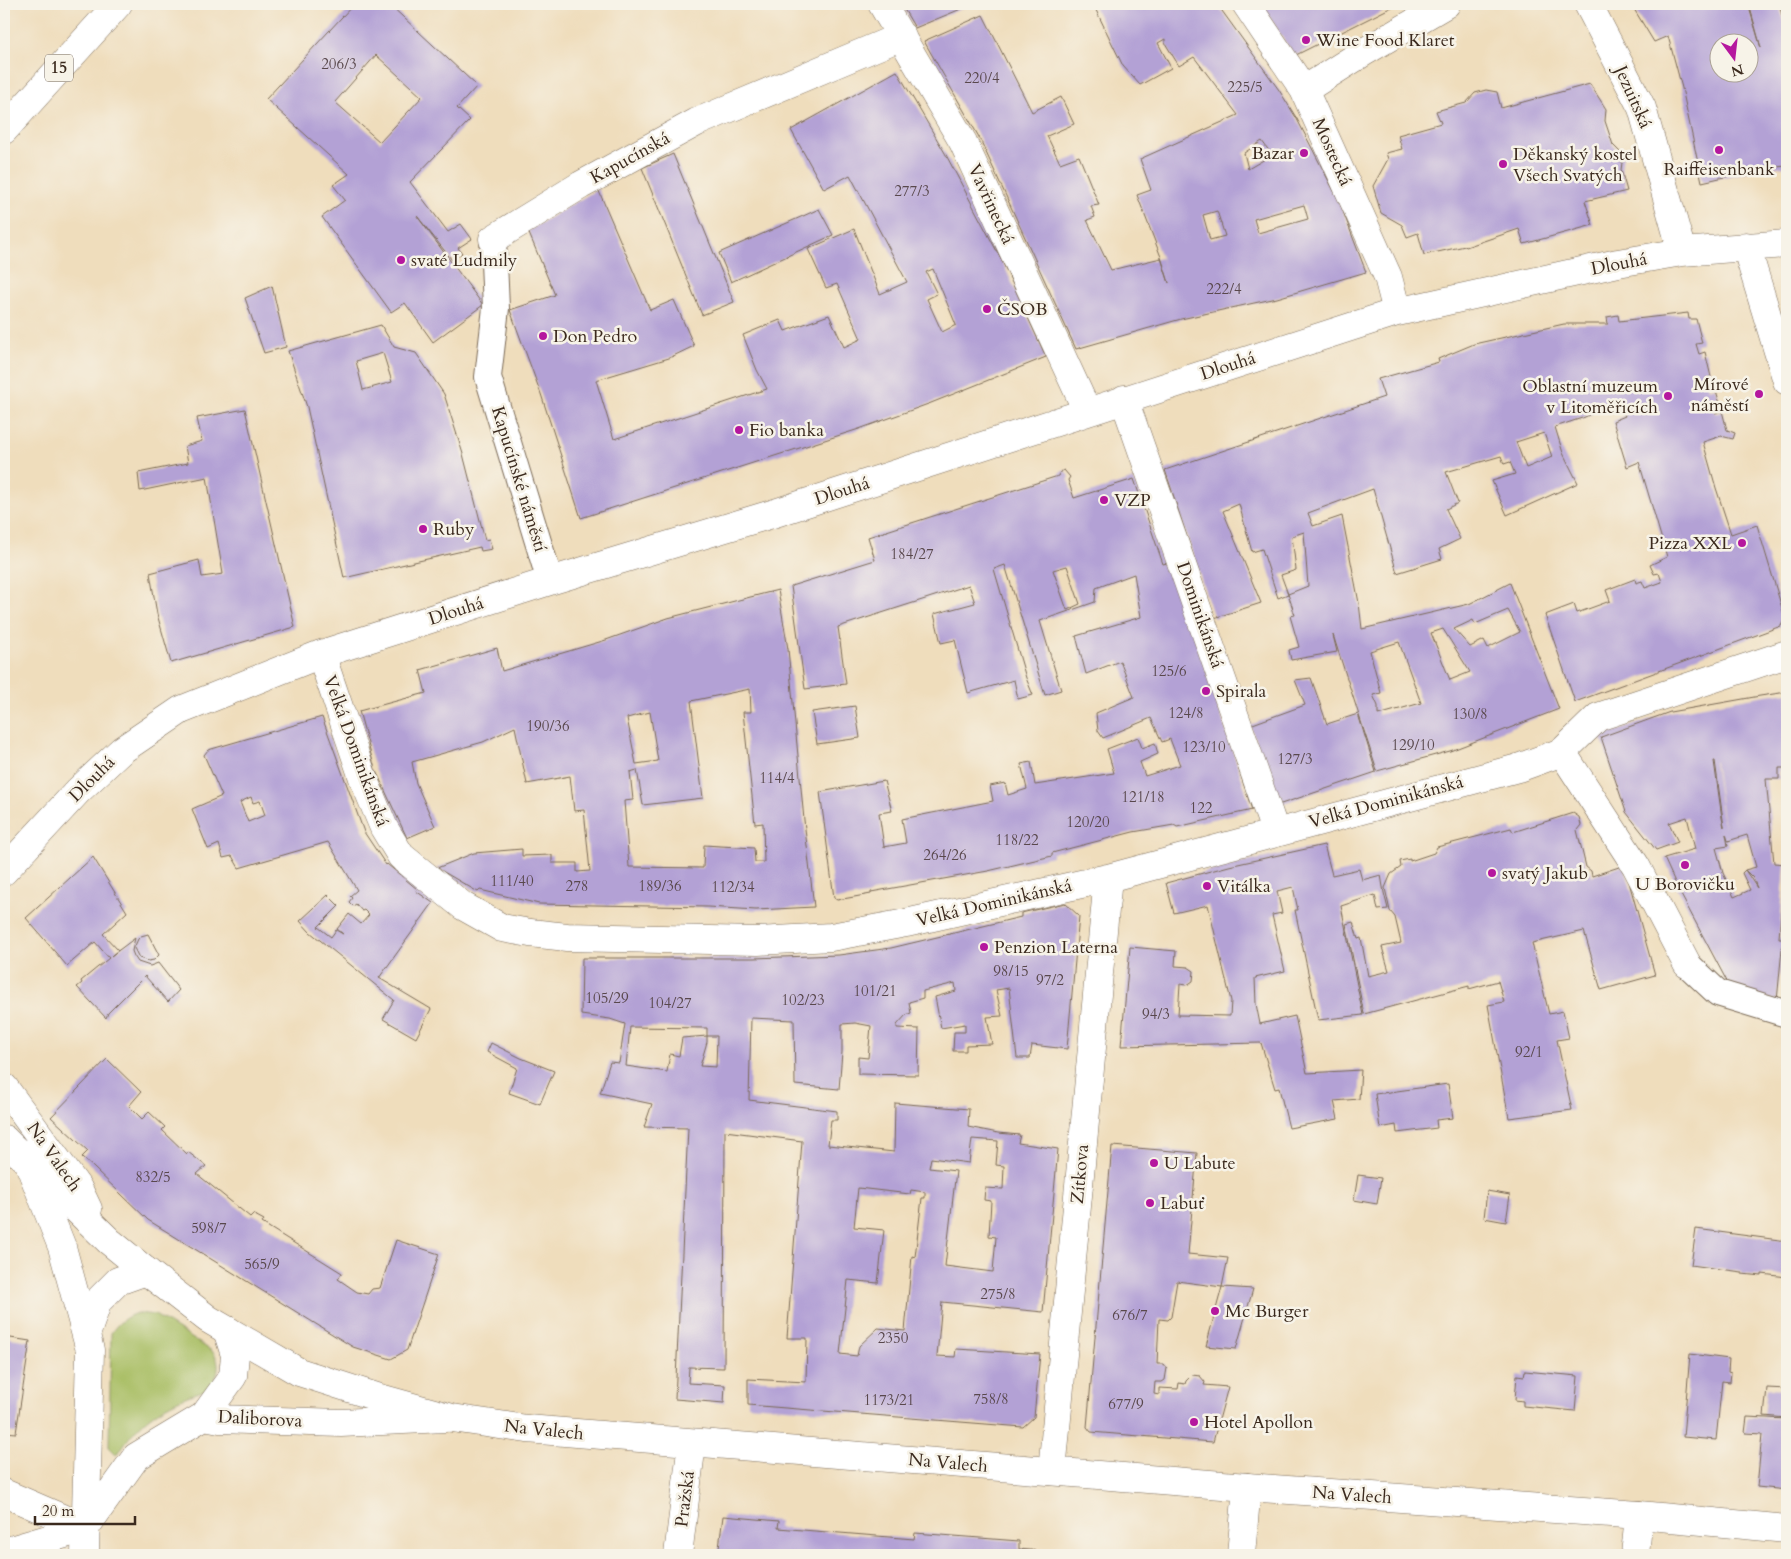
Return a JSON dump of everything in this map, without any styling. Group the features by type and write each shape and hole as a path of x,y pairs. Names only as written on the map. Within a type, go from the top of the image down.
{"street":[{"name":"15","path":"4,130 118,4"},
{"name":"Vavřinecká","path":"882,4 963,142 1087,411"},
{"name":"Mostecká","path":"1246,4 1304,90 1388,277 1397,312"},
{"path":"1304,90 1446,4"},
{"name":"Jezuitská","path":"1588,4 1642,108 1682,252"},
{"name":"Kapucínská","path":"488,377 496,308 493,239 581,185 697,122 902,36"},
{"path":"1787,244 1746,246 1787,381"},
{"name":"Dlouhá","path":"4,872 78,791 122,750 182,710 321,654 550,581 772,514 1397,312 1618,263 1682,252 1746,246"},
{"name":"Kapucínské náměstí","path":"488,377 550,581"},
{"name":"Dominikánská","path":"1124,399 1276,831"},
{"name":"Velká Dominikánská","path":"321,654 363,778 384,828 401,856 464,906 502,928 530,933 567,936 758,941 831,937 906,924 1108,878 1276,831 1518,768 1562,752 1598,717 1787,654"},
{"path":"1562,752 1636,866 1687,964 1718,993 1787,1014"},
{"name":"Zítkova","path":"1052,1471 1108,878"},
{"name":"Na Valech","path":"4,1087 78,1188 98,1230"},
{"name":"Na Valech","path":"4,1139 109,1241 208,1319 299,1372 380,1398 452,1418 527,1429 692,1443 1247,1487 1639,1515 1787,1529"},
{"path":"28,1164 62,1247 90,1350 85,1555"},
{"path":"86,1335 98,1301 118,1281 146,1271"},
{"path":"204,1416 233,1376 235,1355 227,1330"},
{"name":"Daliborova","path":"85,1528 136,1457 204,1416 220,1419 341,1423 452,1418"},
{"name":"Pražská","path":"678,1555 692,1443"},
{"path":"1241,1555 1247,1487"},
{"path":"4,1493 85,1528"},
{"path":"1636,1555 1639,1515"},
{"path":"4,1552 85,1528"}],"green space":[{"path":"137,1313 155,1315 212,1351 217,1361 218,1370 210,1389 183,1398 159,1411 138,1428 116,1454 109,1447 111,1333 122,1321"}],"building":[{"path":"354,4 389,4 477,86 457,108 470,120 410,182 448,232 461,224 472,239 458,248 462,253 452,260 417,216 483,305 433,342 405,303 391,312 322,217 345,200 333,185 349,174 266,99","holes":["376,55 422,97 380,142 335,102"]},
{"path":"901,4 973,4 915,28"},
{"path":"1093,4 1217,4 1279,90 1297,119 1339,201 1366,272 1277,298 1181,319 1076,349 979,137 924,41 983,15 1032,112 1061,97 1074,124 1047,136 1060,163 1079,156 1099,205 1091,206 1095,217 1087,220 1111,270 1161,258 1169,283 1161,257 1137,195 1151,190 1140,159 1238,115 1194,57 1179,66 1165,43 1165,39 1158,43 1171,68 1140,85 1123,66","holes":["1262,141 1272,155 1248,169 1244,153","1304,205 1308,219 1258,233 1254,219","1217,211 1225,236 1210,240 1203,215"]},
{"path":"1261,4 1398,4 1294,56"},
{"path":"1631,4 1748,4 1756,32 1708,32 1708,82 1758,82 1758,38 1761,48 1749,4 1779,4 1787,33 1787,166 1764,168 1702,182 1682,88 1668,36 1654,42"},
{"path":"897,71 945,153 1002,261 1046,357 931,403 859,429 581,518 541,394 510,310 555,295 528,231 598,189 650,310 674,300 694,346 669,358 596,380 614,439 767,389 743,335 780,320 785,331 829,315 844,347 861,339 837,284 826,288 808,249 854,229 880,294 907,282 850,175 824,189 791,130","holes":["933,269 956,325 942,332 927,299 937,294 926,272"]},
{"name":"Děkanský kostel Všech Svatých","path":"1590,84 1606,109 1605,121 1613,145 1623,155 1621,170 1627,191 1585,201 1593,225 1524,244 1519,229 1466,247 1424,255 1418,233 1407,237 1402,225 1381,213 1373,186 1388,159 1386,153 1402,149 1398,135 1441,123 1436,111 1466,103 1475,93 1486,90 1497,92 1501,108"},
{"path":"673,154 734,302 702,315 642,168"},
{"path":"819,209 833,235 731,282 719,253"},
{"path":"272,286 286,347 264,353 245,298"},
{"path":"1688,313 1689,319 1696,319 1702,343 1696,344 1699,354 1705,352 1711,377 1706,378 1709,389 1715,387 1720,404 1713,406 1715,413 1722,411 1727,430 1735,433 1733,439 1721,436 1703,442 1731,534 1757,525 1785,618 1781,626 1575,702 1545,615 1574,604 1577,613 1610,601 1606,590 1635,579 1636,583 1642,581 1645,588 1662,582 1659,573 1654,574 1650,565 1667,557 1639,462 1627,467 1613,421 1625,416 1619,403 1604,407 1585,417 1555,427 1563,453 1578,483 1507,515 1492,481 1515,474 1510,462 1504,464 1501,456 1446,472 1458,503 1446,509 1460,539 1439,549 1442,559 1397,573 1373,489 1308,513 1313,526 1342,516 1359,603 1362,629 1469,604 1510,583 1559,709 1450,751 1377,771 1333,635 1337,652 1291,660 1289,650 1299,647 1290,616 1295,615 1288,594 1278,598 1262,549 1252,552 1239,504 1223,511 1261,603 1214,618 1165,470 1384,397 1378,379 1439,362 1438,359 1474,344 1564,324 1608,324 1607,317 1618,315 1619,321","holes":["1544,433 1552,457 1526,468 1516,442","1304,532 1308,586 1288,594 1281,575 1296,570 1292,536","1508,610 1520,632 1488,648 1484,640 1470,647 1454,629 1473,620 1475,624","1443,629 1470,672 1450,680 1431,633","1399,642 1421,703 1378,715 1378,706 1373,695 1381,693 1370,651"]},
{"path":"381,325 394,347 416,353 444,394 463,454 485,540 489,539 492,549 481,551 480,547 344,578 307,407 288,351","holes":["383,353 392,382 363,390 356,361"]},
{"path":"245,409 295,627 171,663 157,614 150,573 199,560 202,577 223,574 207,477 140,491 138,473 188,463 185,446 202,441 197,418"},
{"path":"1064,470 1070,477 1068,480 1074,498 1134,479 1163,564 1171,562 1252,810 1177,827 1174,825 1133,832 1052,853 1052,856 988,871 837,900 834,898 820,792 884,781 892,811 879,813 884,847 906,843 902,819 993,801 990,786 1005,783 1008,795 1027,789 1021,764 1031,762 1035,785 1114,773 1107,749 1138,737 1142,748 1155,743 1158,754 1140,762 1145,776 1180,765 1170,739 1162,742 1151,718 1103,738 1098,731 1096,713 1134,697 1120,661 1086,674 1076,636 1141,617 1134,574 1096,588 1095,602 1040,621 1061,690 1045,695 1005,565 994,569 1026,678 1033,695 1018,699 1014,680 968,693 955,640 941,643 934,614 975,603 969,585 838,627 846,684 805,689 791,586 875,560 868,537 1058,476","holes":["1067,566 1080,604 1067,610 1053,570"]},
{"path":"778,590 788,649 814,907 756,910 708,907 539,904 480,890 478,892 437,868 474,853 522,849 522,856 552,855 552,863 577,863 577,872 590,871 584,810 574,811 570,776 527,784 515,727 483,742 412,762 416,783 435,826 407,838 375,769 359,711 426,693 420,670 497,648 502,671 606,640 668,618","holes":["750,689 751,712 743,712 755,824 763,823 764,862 755,862 754,848 704,845 703,868 629,867 624,801 633,800 630,772 637,770 643,805 703,798 691,701","650,712 658,761 636,764 627,718"]},
{"path":"1311,678 1327,724 1358,714 1376,772 1278,805 1250,725 1305,705 1295,680"},
{"path":"1787,692 1787,768 1779,768 1779,779 1766,779 1774,863 1785,864 1779,938 1783,938 1777,1001 1731,989 1679,891 1664,858 1695,849 1687,817 1669,823 1678,842 1656,850 1626,812 1601,737 1670,712","holes":["1715,761 1724,827 1722,818","1726,834 1728,841 1747,835 1756,867 1745,870 1742,873 1750,890 1734,897 1723,873 1716,848 1728,846","1745,870 1753,878 1757,888"]},
{"path":"855,706 860,738 817,744 812,712"},
{"path":"322,717 364,832 386,865 433,903 379,978 431,1009 416,1038 383,1019 394,1000 310,932 300,921 328,895 339,906 318,927 331,937 336,930 343,934 337,929 349,914 361,924 369,915 356,904 353,906 349,902 352,898 350,896 357,890 328,842 239,868 232,856 223,858 219,844 208,849 192,809 222,796 204,755 208,750","holes":["251,797 253,803 260,801 265,815 248,822 240,802"]},
{"path":"1573,813 1579,817 1581,825 1577,830 1586,867 1591,871 1592,876 1622,866 1625,868 1655,975 1601,990 1584,931 1532,943 1549,1014 1563,1011 1569,1038 1557,1040 1572,1110 1509,1118 1488,1005 1504,1002 1498,981 1469,989 1469,986 1364,1014 1346,924 1353,922 1358,939 1361,938 1368,976 1389,971 1382,947 1401,943 1395,917 1390,911 1385,888 1391,874 1401,867 1400,861 1410,859 1410,861 1434,853 1437,847 1511,828 1513,832"},
{"path":"1324,845 1332,875 1359,869 1362,880 1381,875 1388,909 1378,910 1375,895 1341,906 1363,1015 1318,1020 1295,910 1298,910 1293,887 1277,891 1282,913 1272,915 1285,971 1255,978 1256,1004 1260,1024 1295,1016 1307,1073 1361,1070 1359,1099 1334,1101 1338,1119 1289,1128 1279,1088 1275,1089 1261,1043 1121,1046 1130,947 1176,951 1175,966 1188,967 1194,971 1193,981 1187,985 1180,984 1178,1015 1230,1016 1231,1001 1208,905 1174,913 1166,883 1229,866"},
{"path":"93,857 127,912 103,934 118,950 111,956 135,938 132,951 138,962 150,966 158,963 179,990 168,1002 145,976 108,1013 106,1018 77,987 82,983 81,981 109,958 95,942 67,966 26,918"},
{"path":"1065,903 1079,916 1067,1049 1032,1045 1030,1058 1017,1058 1009,988 996,990 1002,1016 987,1017 992,1044 966,1045 966,1051 953,1051 954,1032 965,1032 965,1024 941,1028 935,997 956,991 955,983 923,991 923,998 909,1002 911,1013 906,1015 897,1025 897,1028 919,1029 918,1075 858,1074 858,1057 868,1058 871,1026 855,1023 842,1024 839,1089 795,1085 794,1020 751,1018 749,1100 837,1111 837,1120 831,1120 828,1145 894,1152 895,1103 969,1109 968,1127 1020,1135 1018,1143 1058,1149 1043,1312 942,1302 937,1356 955,1357 956,1349 1040,1354 1034,1417 1023,1427 748,1405 748,1379 806,1382 807,1338 787,1338 802,1141 725,1131 724,1368 689,1367 688,1383 725,1385 724,1403 675,1399 688,1128 644,1127 652,1104 600,1093 610,1062 619,1063 625,1024 610,1019 581,1015 582,958 754,958 839,955 891,948 1021,917 1021,913","holes":["630,1027 707,1028 707,1036 682,1038 679,1056 670,1054 667,1072 626,1066","707,1036 717,1036 716,1067 700,1066","972,1139 998,1141 996,1165 1004,1166 1003,1189 985,1188 984,1200 991,1201 989,1236 996,1237 993,1272 945,1266 956,1171 929,1168 931,1158 969,1163","858,1188 910,1194 911,1190 925,1192 925,1198 922,1198 915,1257 912,1256 905,1331 878,1328 859,1346 857,1356 840,1354 848,1280 878,1283 884,1230 854,1227"]},
{"path":"148,934 159,955 154,960 148,961 139,958 134,948 141,936"},
{"path":"491,1043 521,1058 554,1071 540,1104 509,1093 517,1068 487,1052"},
{"path":"107,1059 141,1092 129,1106 142,1119 149,1112 165,1127 162,1130 187,1154 188,1152 206,1166 197,1174 250,1217 253,1214 264,1220 262,1223 342,1273 338,1279 357,1292 368,1294 372,1289 380,1288 396,1240 439,1254 407,1350 391,1359 353,1347 148,1220 82,1157 88,1151 51,1117"},
{"path":"1448,1084 1453,1118 1436,1120 1437,1128 1397,1133 1396,1125 1380,1128 1375,1094"},
{"path":"1112,1146 1197,1153 1188,1254 1228,1258 1222,1287 1177,1281 1171,1317 1168,1320 1159,1319 1157,1364 1164,1364 1167,1368 1165,1380 1155,1382 1154,1394 1159,1395 1159,1388 1178,1389 1179,1383 1185,1384 1192,1375 1200,1376 1205,1382 1204,1385 1228,1387 1213,1442 1091,1432 1087,1427"},
{"path":"1358,1175 1381,1178 1377,1204 1354,1200"},
{"path":"1487,1191 1510,1195 1506,1222 1484,1218"},
{"path":"1696,1229 1787,1241 1787,1277 1742,1274 1742,1272 1691,1265"},
{"path":"1222,1287 1253,1289 1236,1349 1206,1346"},
{"path":"4,1337 30,1341 16,1433 4,1432"},
{"path":"1690,1354 1729,1359 1728,1372 1731,1373 1730,1382 1722,1381 1716,1440 1683,1437"},
{"path":"1525,1371 1578,1376 1575,1411 1523,1406 1523,1401 1515,1400 1517,1375 1524,1376"},
{"path":"1767,1388 1787,1389 1787,1418 1764,1416"},
{"path":"1747,1417 1787,1419 1787,1490 1757,1487 1762,1434 1745,1433"},
{"path":"723,1516 779,1521 778,1528 914,1539 915,1533 1019,1541 1019,1549 1073,1555 718,1555"}],"place":[{"name":"Wine Food Klaret","path":"1306,40"},
{"name":"Raiffeisenbank","path":"1719,150"},
{"name":"Bazar","path":"1304,153"},
{"name":"Děkanský kostel Všech Svatých","path":"1503,164"},
{"name":"svaté Ludmily","path":"401,260"},
{"name":"ČSOB","path":"987,309"},
{"name":"Don Pedro","path":"543,336"},
{"name":"Mírové náměstí","path":"1759,394"},
{"name":"Oblastní muzeum v Litoměřicích","path":"1668,396"},
{"name":"Fio banka","path":"739,430"},
{"name":"VZP","path":"1104,500"},
{"name":"Ruby","path":"423,529"},
{"name":"Pizza XXL","path":"1742,543"},
{"name":"Spirala","path":"1206,691"},
{"name":"U Borovičku","path":"1685,865"},
{"name":"svatý Jakub","path":"1492,873"},
{"name":"Vitálka","path":"1207,886"},
{"name":"Penzion Laterna","path":"984,947"},
{"name":"U Labute","path":"1154,1163"},
{"name":"Labuť","path":"1150,1203"},
{"name":"Mc Burger","path":"1215,1311"},
{"name":"Hotel Apollon","path":"1194,1422"}]}
